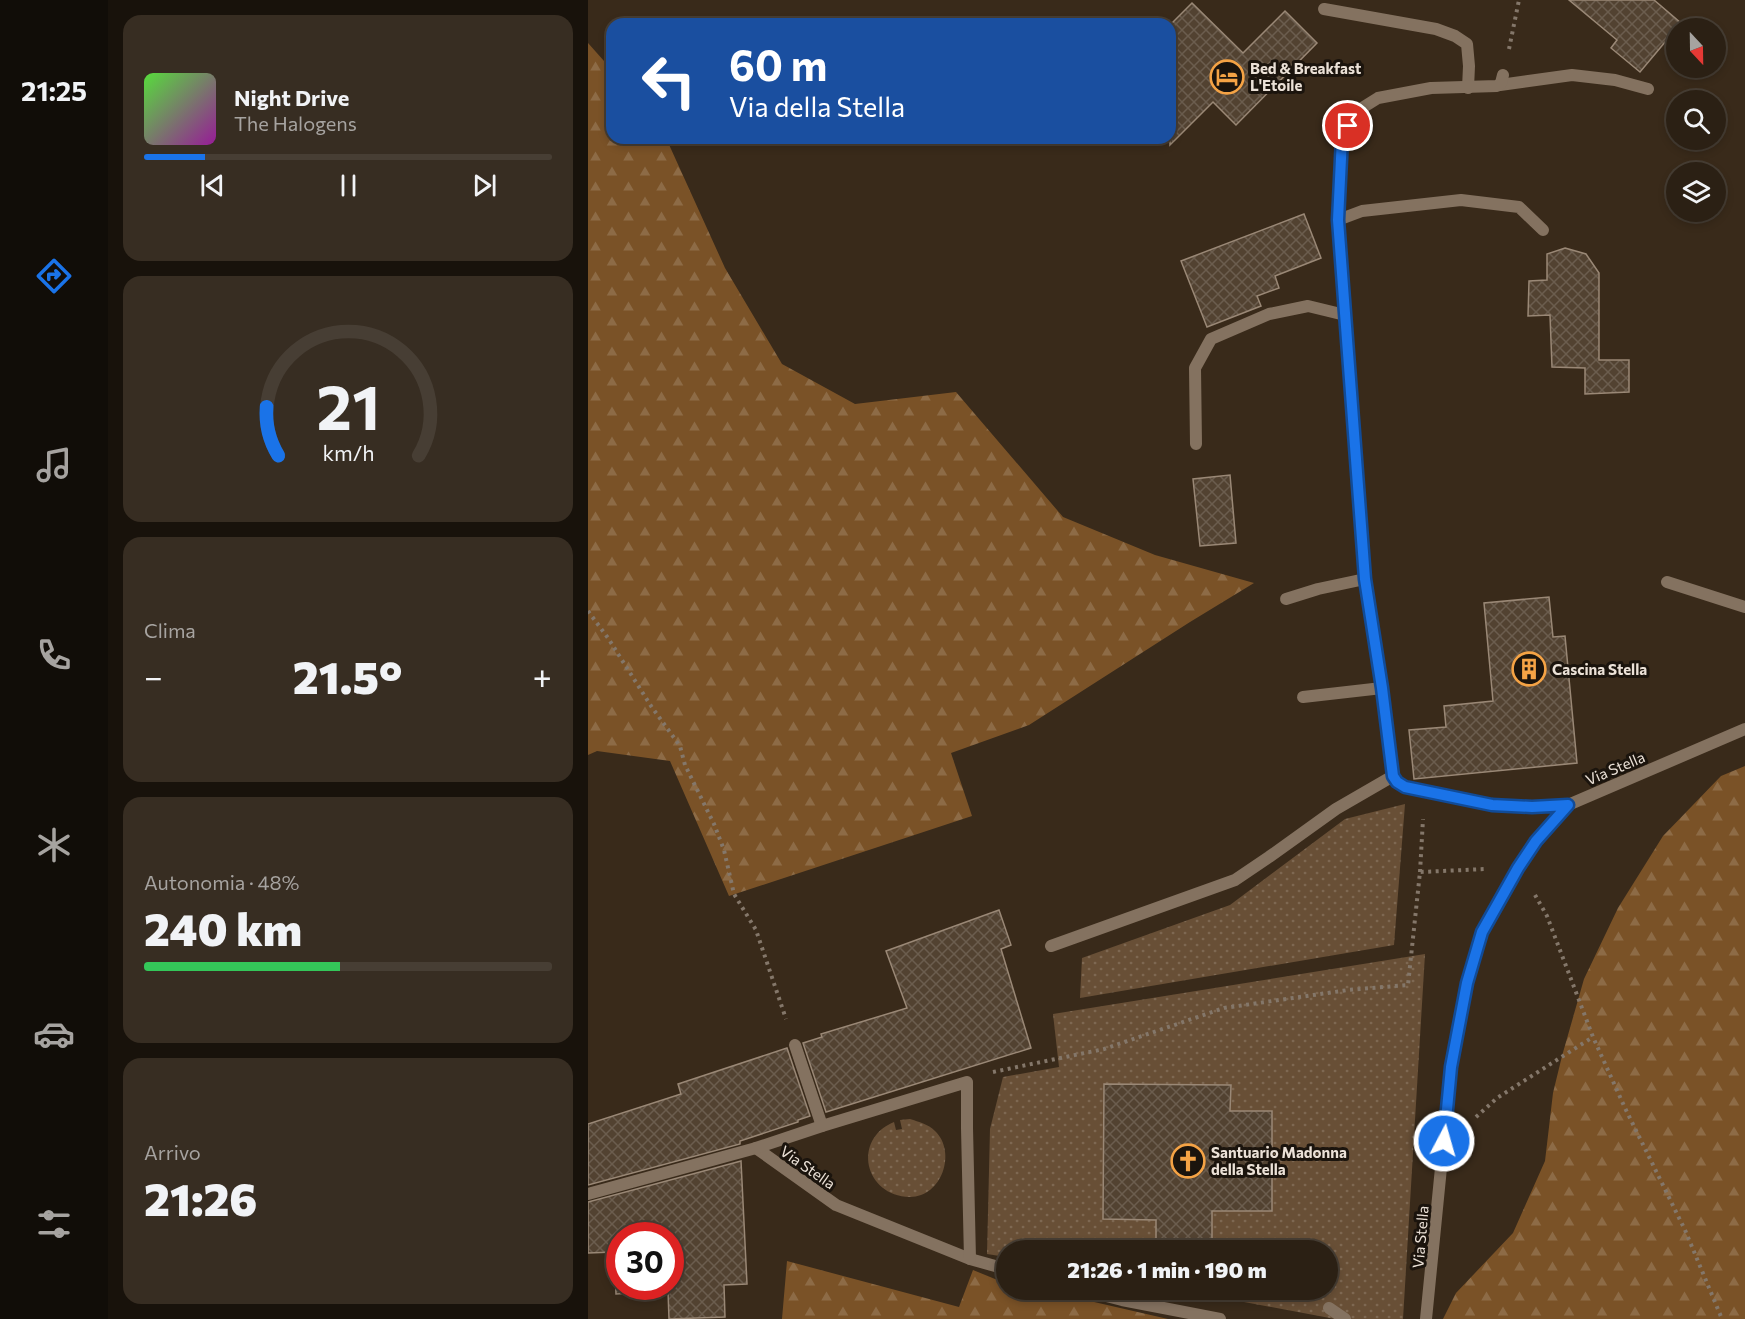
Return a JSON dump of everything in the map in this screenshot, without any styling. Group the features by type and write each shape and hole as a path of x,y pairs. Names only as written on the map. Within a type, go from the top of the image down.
{"street":[{"path":"1324,9 1436,29 1455,36 1467,44 1468,88"},
{"path":"1568,805 1532,807 1492,805 1405,787 1393,776 1365,579 1338,220 1342,138 1354,112 1378,98 1431,88 1468,88 1501,80 1572,75 1615,80 1648,89"},
{"path":"1338,220 1362,211 1461,200 1519,207 1543,230"},
{"path":"1196,444 1195,368 1211,339 1269,314 1308,306 1345,315"},
{"path":"1286,599 1318,589 1365,579"},
{"path":"1667,582 1745,607"},
{"path":"1303,697 1382,688"},
{"name":"Via Stella","path":"1426,1319 1451,1067 1467,983 1482,932 1536,841 1568,805 1745,729"},
{"path":"1051,946 1235,880 1336,809 1393,776"},
{"path":"795,1045 822,1126"},
{"path":"588,1194 756,1148 967,1082 970,1259"},
{"name":"Via Stella","path":"756,1148 836,1205 970,1259 996,1266"},
{"path":"1122,1300 1220,1319"},
{"path":"1329,1308 1346,1319"}],"path":[{"path":"1501,80 1519,0"},
{"path":"588,611 680,746 685,765 724,850 734,894 756,930 783,1012"},
{"path":"995,1071 1104,1049 1224,1008 1348,990 1408,985 1420,872 1424,792"},
{"path":"1420,872 1518,868 1547,916 1593,1037 1684,1230 1722,1319"},
{"path":"1444,1141 1470,1123 1497,1098 1593,1037"}],"shaded area":[{"path":"1405,804 1394,945 1080,998 1082,958 1230,905 1345,819"},
{"path":"1425,954 1403,1319 1335,1319 1233,1300 1338,1300 1338,1240 996,1240 996,1255 987,1254 990,1129 1003,1077 1059,1067 1053,1014"},
{"path":"910,1119 935,1131 942,1140 945,1161 938,1182 921,1195 910,1197 894,1194 882,1187 869,1166 868,1153 872,1141 881,1130 894,1122 896,1130 902,1129 900,1120"}],"green space":[{"path":"588,43 606,63 606,144 669,144 725,268 782,364 855,404 956,392 1063,517 1155,555 1254,583 1029,725 951,753 972,816 729,896 670,761 597,751 588,755"},
{"path":"1745,766 1745,1319 1443,1319 1456,1293 1513,1233 1545,1161 1553,1093 1584,979 1618,908 1663,836 1721,776"},
{"path":"787,1261 959,1307 973,1270 996,1279 996,1300 1085,1300 1168,1319 782,1319"}],"building":[{"path":"1569,0 1654,0 1675,18 1666,18 1666,41 1640,72 1611,48 1617,40"},
{"name":"Bed & Breakfast L'Etoile","path":"1192,3 1243,53 1285,11 1317,43 1236,125 1213,102 1176,139 1176,19"},
{"path":"1304,214 1321,258 1275,276 1279,288 1257,296 1261,306 1207,327 1181,261"},
{"path":"1565,248 1586,254 1599,273 1599,360 1629,360 1629,392 1585,394 1585,368 1552,367 1550,315 1528,316 1529,281 1547,280 1547,254"},
{"path":"1230,475 1236,543 1200,546 1193,479"},
{"name":"Cascina Stella","path":"1549,597 1553,637 1565,636 1577,763 1414,779 1409,730 1446,727 1444,706 1493,701 1484,603"},
{"path":"999,910 1011,945 1001,949 1031,1048 826,1112 803,1043 822,1037 821,1034 907,1008 886,951"},
{"path":"787,1048 810,1116 740,1141 740,1144 588,1185 588,1124 681,1094 678,1084"},
{"name":"Santuario Madonna della Stella","path":"1104,1084 1231,1085 1230,1111 1272,1111 1272,1211 1212,1211 1212,1240 1156,1240 1156,1220 1103,1219"},
{"path":"741,1161 747,1284 724,1285 725,1317 669,1319 668,1300 684,1300 684,1222 606,1222 606,1252 588,1253 588,1202"}],"place":[{"name":"Bed & Breakfast L'Etoile","path":"1227,77"},
{"name":"Cascina Stella","path":"1529,669"},
{"name":"Santuario Madonna della Stella","path":"1188,1161"}],"route":[{"path":"1348,126 1342,138 1338,220 1365,579 1393,776 1405,787 1492,805 1532,807 1568,805 1536,841 1482,932 1467,983 1451,1067 1444,1141"}]}
